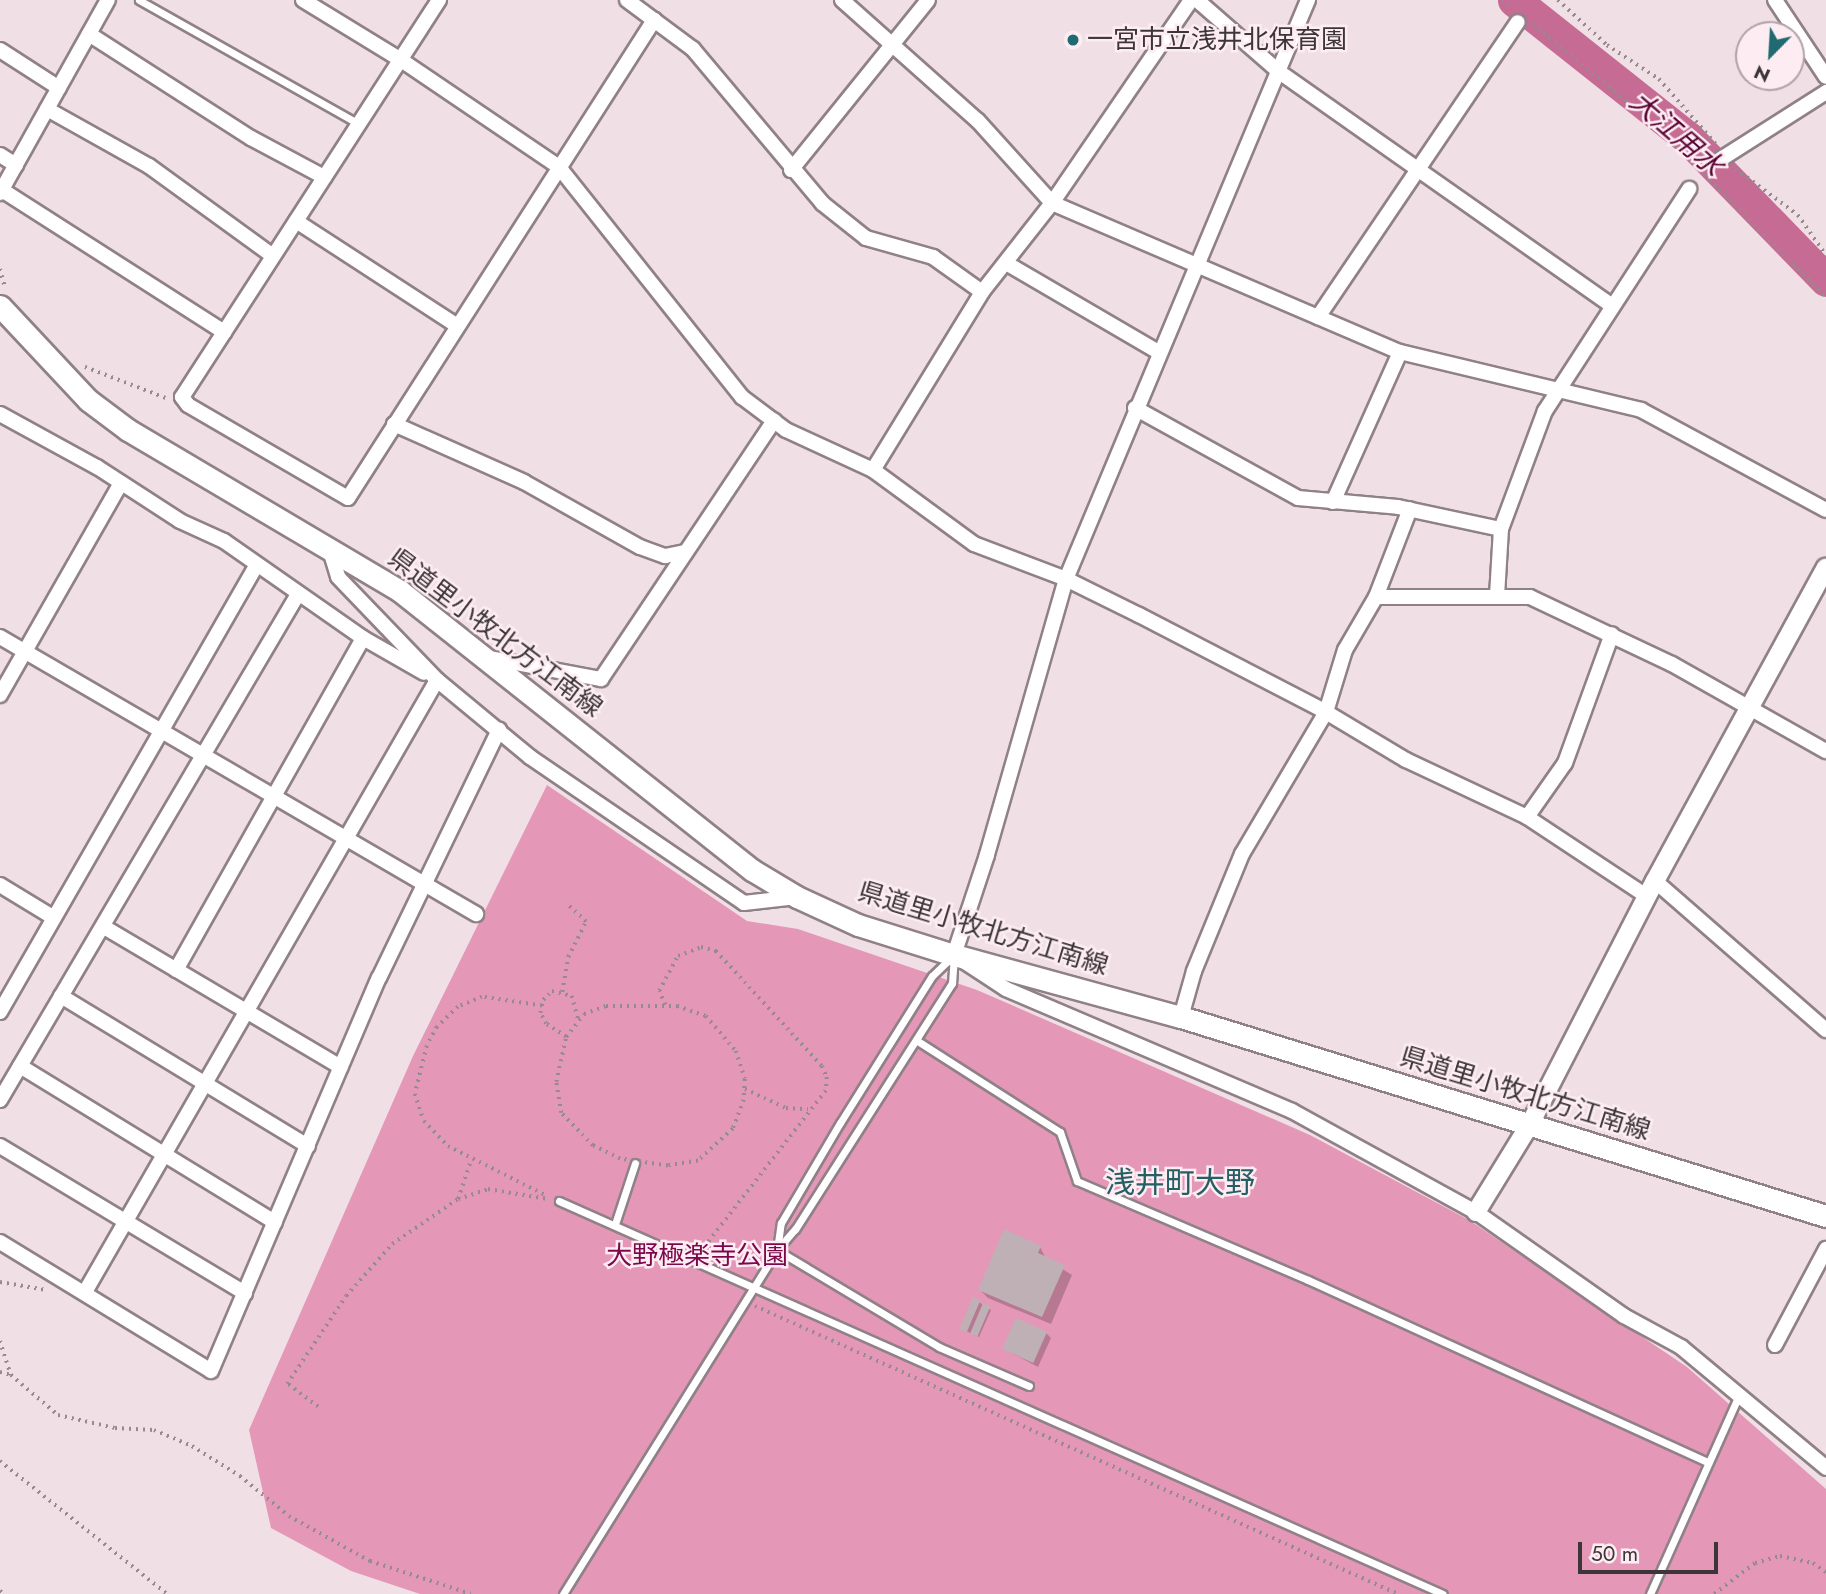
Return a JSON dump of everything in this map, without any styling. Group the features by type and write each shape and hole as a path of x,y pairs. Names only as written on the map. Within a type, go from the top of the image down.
{"main road":[{"name":"県道里小牧北方江南線","path":"0,306 88,400 128,430 400,591 489,657 733,855 797,897 858,925 954,955 1181,1017 1826,1216"}],"street":[{"path":"303,0 401,60 559,167 743,397 774,421 873,470 974,544 1066,579 1326,712 1406,760 1527,817 1651,889 1826,1030"},
{"path":"439,0 182,397 188,405 348,498 456,325 654,20"},
{"path":"627,0 693,49 791,170 866,238 933,257 982,292"},
{"path":"842,0 978,121 1052,203 1399,352 1559,389 1671,423 1826,510"},
{"path":"791,170 928,0"},
{"path":"873,470 982,292 1052,203 1191,0"},
{"path":"1197,0 1278,71 1419,167 1611,304"},
{"path":"1308,0 1198,267 1135,408 1066,579 987,855 954,955 1006,989 1292,1111 1476,1212 1624,1316 1681,1347 1740,1393 1826,1468"},
{"path":"1775,0 1826,77"},
{"path":"102,2 89,34 1,191 224,332"},
{"path":"1318,317 1518,22"},
{"path":"89,34 251,138 324,177"},
{"path":"0,50 59,88"},
{"path":"1723,158 1826,92"},
{"path":"47,109 157,172 273,256"},
{"path":"0,155 16,164"},
{"path":"1497,596 1502,529 1521,465 1559,389 1611,304 1689,189"},
{"path":"296,221 456,325"},
{"path":"1006,263 1160,353"},
{"path":"1333,502 1399,352"},
{"path":"1135,408 1298,498 1410,509 1502,529"},
{"path":"0,414 121,483 180,521 224,541 256,566 363,638 437,680"},
{"path":"489,657 601,678 774,421"},
{"path":"394,424 524,482 640,547 666,556 686,552"},
{"path":"0,695 5,677 25,651 121,483"},
{"path":"1181,1017 1194,971 1242,854 1326,712 1345,650 1376,597 1410,509"},
{"path":"329,547 338,577 437,680 530,757 744,903 797,897"},
{"path":"0,1012 256,566"},
{"path":"1476,1212 1530,1124 1651,889 1826,568"},
{"path":"0,1100 298,594"},
{"path":"1376,597 1530,597 1612,634 1826,751"},
{"path":"1527,817 1565,763 1612,634"},
{"path":"0,637 476,914"},
{"path":"176,970 363,638"},
{"path":"85,1292 437,680"},
{"path":"0,1242 211,1371 341,1068 499,730"},
{"path":"0,885 54,918"},
{"path":"104,927 341,1068"},
{"path":"61,996 308,1146"},
{"path":"20,1066 275,1223"},
{"path":"0,1146 244,1293"},
{"path":"1775,1345 1826,1249"}],"lane":[{"path":"139,0 359,124"},
{"path":"563,1594 777,1250 795,1229 952,983 954,955"},
{"path":"777,1250 781,1223 840,1123 932,976 954,955"},
{"path":"916,1040 1060,1132 1077,1181 1308,1280 1708,1462"},
{"path":"615,1224 635,1163"},
{"path":"559,1201 1443,1594"},
{"path":"777,1250 939,1347 1030,1387"},
{"path":"1650,1594 1740,1393"}],"path":[{"path":"1502,0 1654,125 1826,296"},
{"path":"1558,0 1607,45 1659,79 1689,108 1723,158 1798,215 1826,255"},
{"path":"75,363 164,398 182,397"},
{"path":"562,992 568,957 586,922 567,904"},
{"path":"666,1005 659,992 678,956 701,947 716,951 822,1066 826,1091 808,1109 695,1261"},
{"path":"566,1037 547,1024 540,1013 552,991 572,996 578,1021"},
{"path":"542,1006 482,997 447,1015 427,1046 415,1094 418,1107 442,1140 471,1160 559,1201"},
{"path":"666,1005 706,1016 721,1030 736,1051 745,1089 733,1129 698,1161 668,1166 635,1163 593,1146 561,1114 556,1083 566,1037 578,1021 606,1006 666,1005"},
{"path":"745,1089 786,1108 808,1109"},
{"path":"457,1199 471,1160"},
{"path":"318,1407 287,1384 366,1270 392,1244 457,1199 504,1189 559,1201"},
{"path":"747,1302 1398,1594"},
{"path":"0,1341 11,1375"},
{"path":"0,1372 11,1375 58,1415 114,1428 154,1430 192,1446 240,1476 289,1516 370,1561 471,1594"},
{"path":"0,1461 167,1594"},
{"path":"1713,1594 1755,1563 1780,1556 1813,1563 1826,1572"}],"green space":[{"name":"大野極楽寺公園","path":"547,785 747,921 798,929 977,990 1310,1135 1469,1220 1687,1367 1826,1489 1826,1594 420,1594 351,1571 271,1528 249,1430 413,1056"}],"building":[{"path":"1004,1229 1041,1246 1038,1253 1065,1265 1042,1317 978,1290"},
{"path":"973,1297 980,1300 967,1332 959,1329"},
{"path":"983,1303 990,1306 977,1337 970,1333"},
{"path":"1016,1318 1047,1332 1033,1363 1002,1349"}],"waterway":[{"name":"大江用水","path":"1514,0 1688,138 1826,280"}],"place":[{"name":"一宮市立浅井北保育園","path":"1073,40"}],"district":[{"name":"浅井町大野","path":"1180,1183"}]}
